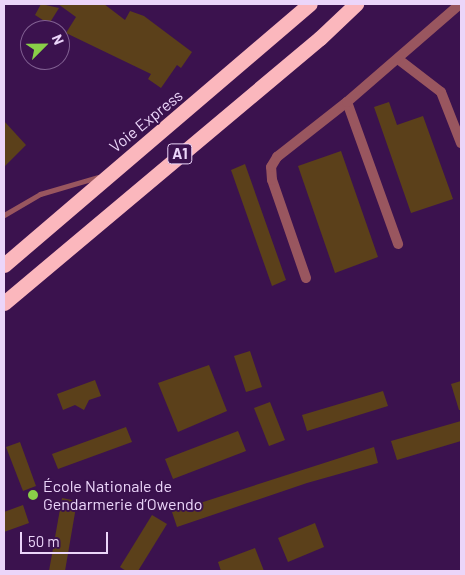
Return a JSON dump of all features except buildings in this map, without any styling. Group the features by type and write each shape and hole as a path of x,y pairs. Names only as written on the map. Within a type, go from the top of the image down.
{"highway":[{"name":"Voie Express","path":"4,265 106,176 310,4"},
{"name":"A1","path":"4,304 320,38 356,4"}],"street":[{"path":"306,278 272,180 271,167 277,157 347,102 460,4"},
{"path":"398,59 441,92 461,144"},
{"path":"347,102 398,244"}],"lane":[{"path":"4,215 40,194 106,176"}],"place":[{"name":"École Nationale de Gendarmerie d’Owendo","path":"33,495"}]}
